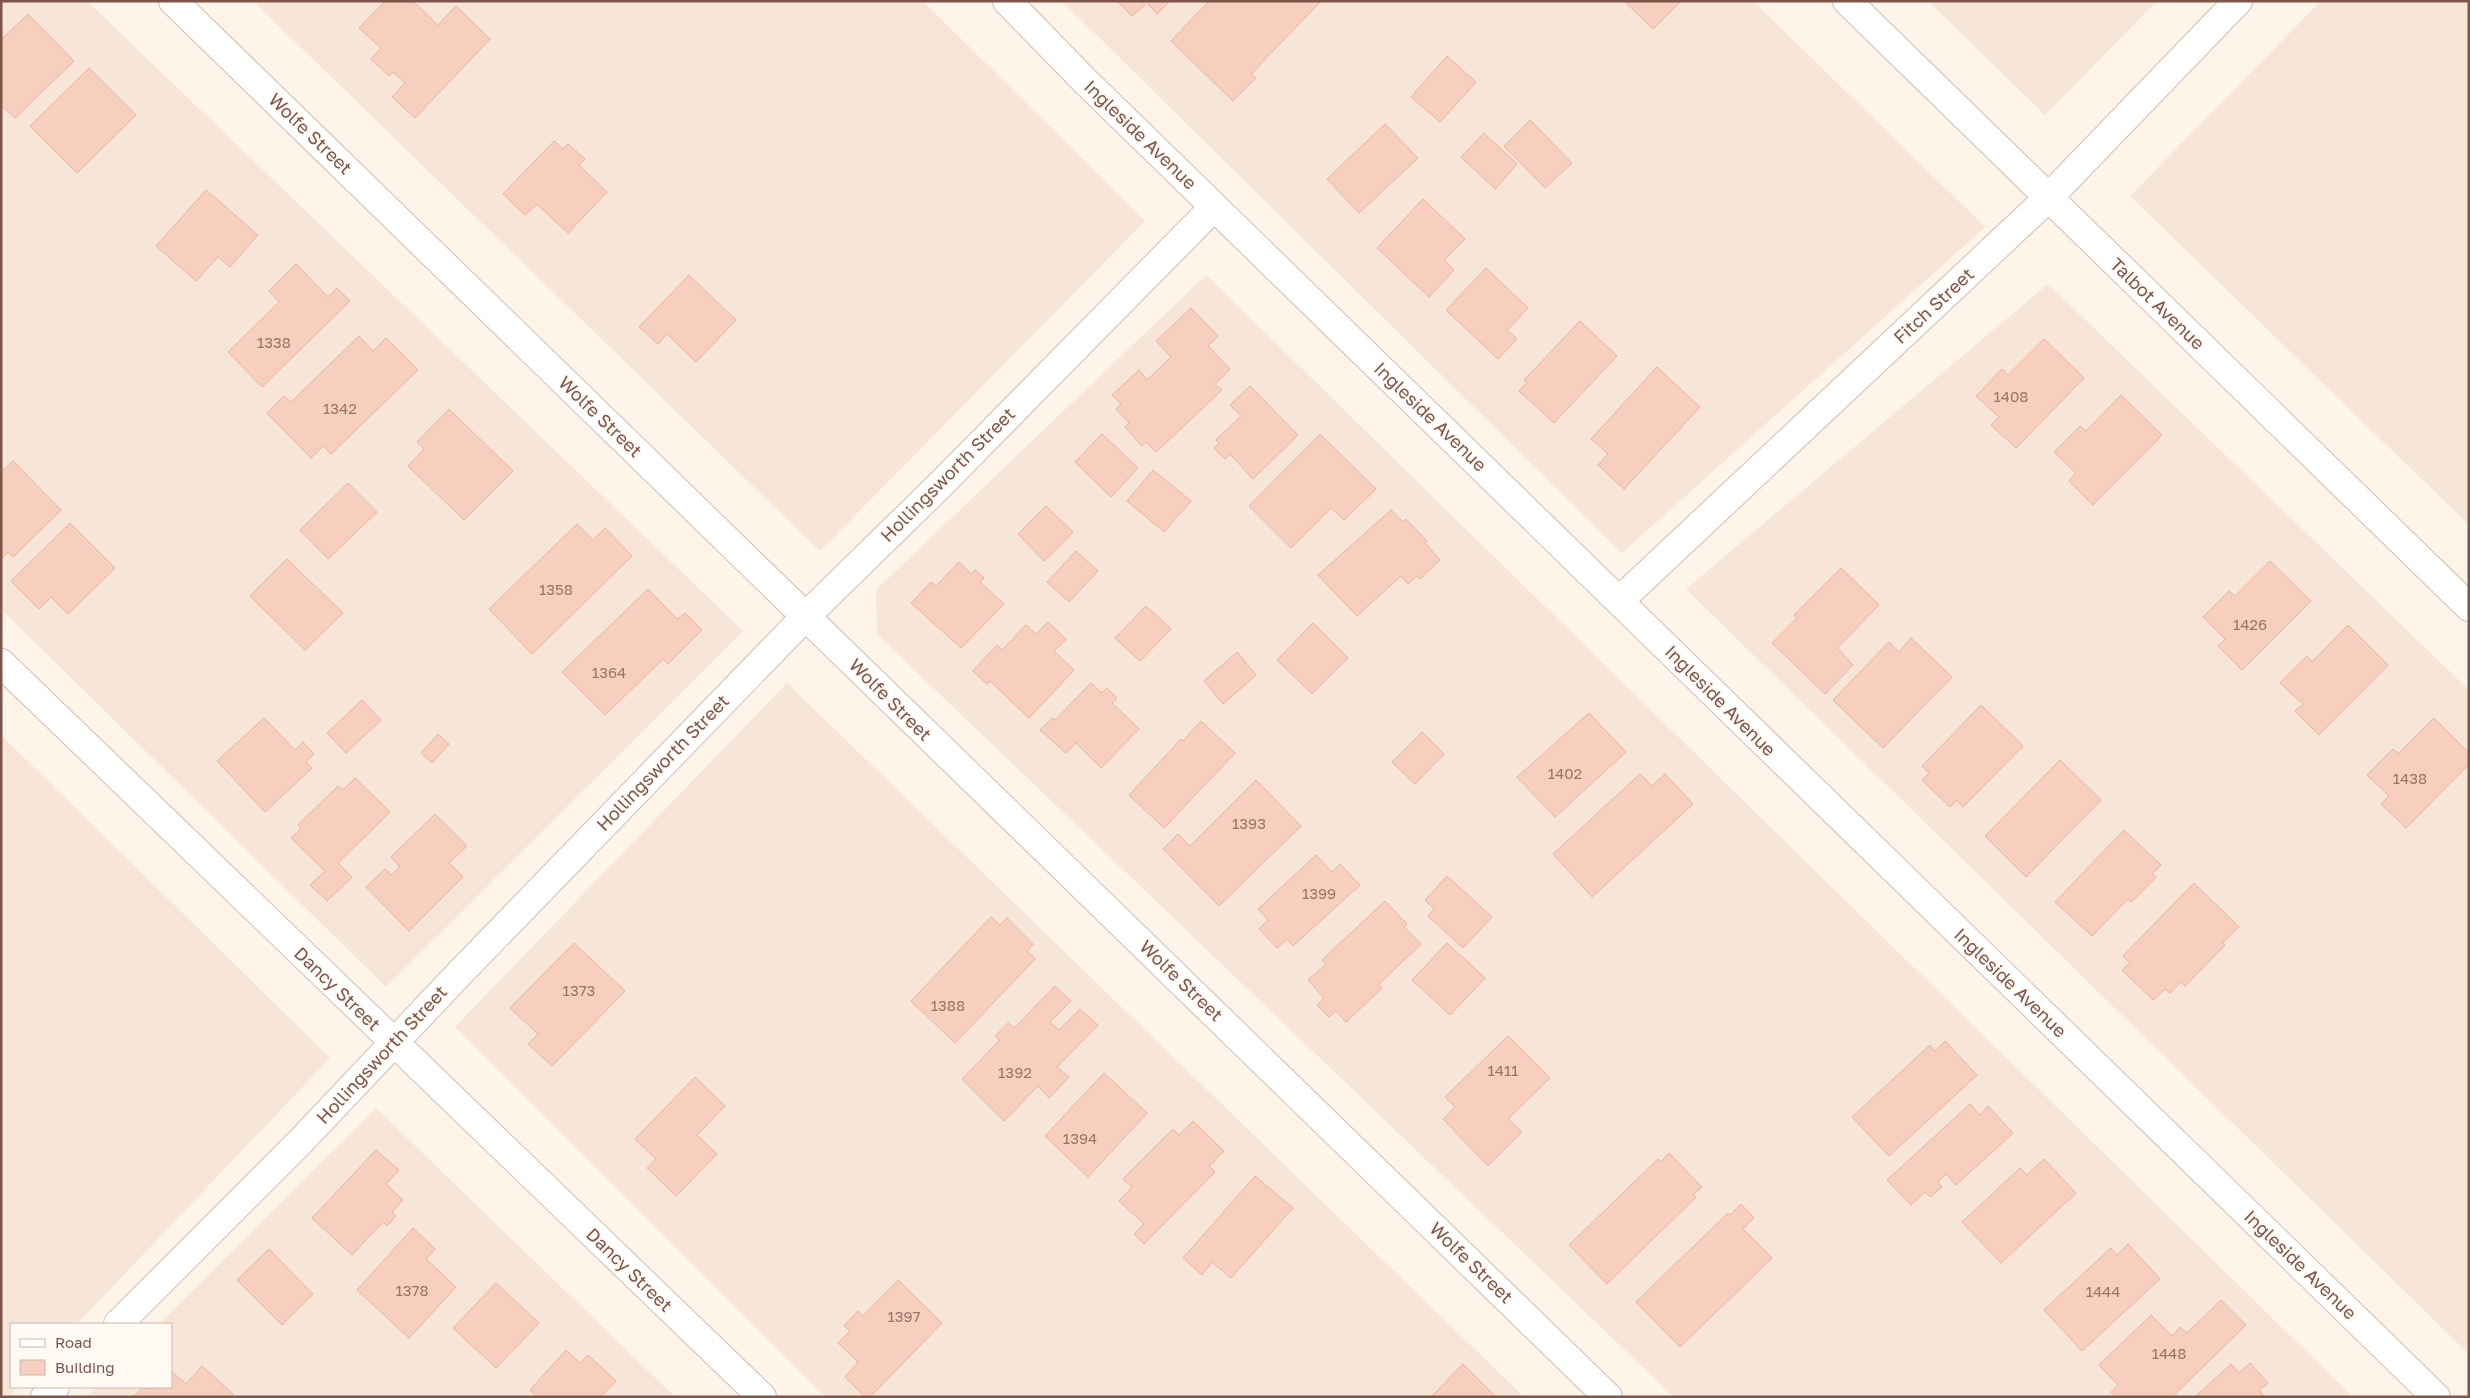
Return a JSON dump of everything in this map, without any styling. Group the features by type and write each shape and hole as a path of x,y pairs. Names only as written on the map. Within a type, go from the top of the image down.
{"street":[{"name":"Wolfe Street","path":"173,1 1608,1397"},
{"name":"Ingleside Avenue","path":"1007,1 1084,80 1214,207 2436,1397"},
{"name":"Talbot Avenue","path":"1847,1 2469,607"},
{"name":"Fitch Street","path":"1619,600 2048,198 2238,1"},
{"name":"Hollingsworth Street","path":"119,1323 300,1142 456,976 806,617 947,478 1214,207"},
{"name":"Dancy Street","path":"1,662 394,1044 762,1397"},
{"path":"45,1397 54,1388"}],"shaded area":[{"path":"1,1 87,1 743,631 386,987 1,609"},
{"path":"253,1 923,1 1145,221 820,551"},
{"path":"1062,1 1753,1 1985,227 1622,553"},
{"path":"1928,1 2157,1 2045,115"},
{"path":"2321,1 2469,1 2469,525 2130,196"},
{"path":"1206,275 2353,1397 1674,1397 877,634 876,590"},
{"path":"2048,284 2469,690 2469,1354 1686,589"},
{"path":"787,683 1524,1397 825,1397 455,1027"},
{"path":"1,735 330,1058 78,1323 10,1323 10,1388 17,1388 11,1395 1,1395"},
{"path":"376,1108 675,1397 86,1397 95,1388 172,1388 172,1323 160,1323"}],"building":[{"path":"385,1 413,1 438,25 456,6 490,39 415,118 392,97 405,83 393,72 389,76 371,59 381,48 359,28"},
{"path":"1117,1 1141,1 1145,5 1132,16"},
{"path":"1145,1 1170,1 1157,14"},
{"path":"1209,1 1321,1 1251,74 1256,78 1233,101 1171,41"},
{"path":"1624,1 1681,1 1653,29"},
{"path":"28,14 74,61 15,118 1,105 1,40"},
{"path":"1447,56 1476,82 1440,122 1411,97"},
{"path":"89,68 136,115 77,173 30,126"},
{"path":"1530,120 1572,163 1545,188 1504,146"},
{"path":"1385,124 1418,158 1359,213 1327,179"},
{"path":"1484,133 1517,164 1495,189 1461,157"},
{"path":"554,141 563,149 568,144 585,159 579,165 607,192 568,233 537,204 525,215 503,194"},
{"path":"206,190 258,235 230,267 218,257 196,281 156,246"},
{"path":"1423,199 1465,239 1444,260 1454,270 1429,297 1377,248"},
{"path":"296,264 328,297 337,288 350,301 262,387 228,352 279,302 269,291"},
{"path":"1486,268 1528,308 1507,330 1517,339 1498,359 1446,310"},
{"path":"689,275 736,320 696,362 667,334 658,344 639,327"},
{"path":"1191,308 1218,336 1208,346 1230,369 1215,384 1222,390 1156,452 1146,442 1142,446 1125,427 1129,423 1116,409 1121,404 1112,395 1139,370 1147,380 1171,357 1156,341"},
{"path":"1580,321 1617,356 1554,423 1519,391 1527,382 1524,380"},
{"path":"359,336 373,351 386,338 418,370 331,454 323,446 311,458 267,413 284,396 291,402"},
{"path":"2044,339 2084,378 2016,448 1991,425 1999,417 1976,396 2002,369 2008,375"},
{"path":"1657,367 1700,407 1624,489 1598,465 1608,454 1591,439"},
{"path":"1250,386 1298,435 1253,479 1230,454 1225,459 1214,448 1219,443 1216,440 1241,416 1230,405"},
{"path":"2121,395 2162,435 2093,505 2069,481 2076,473 2054,452 2080,426 2086,431"},
{"path":"449,409 513,471 464,520 408,466 424,449 417,442"},
{"path":"1102,434 1138,468 1111,497 1075,462"},
{"path":"1320,434 1376,489 1344,520 1331,508 1291,548 1249,506"},
{"path":"13,461 61,510 13,557 8,552 1,559 1,472"},
{"path":"1153,470 1191,501 1164,532 1127,501"},
{"path":"348,483 377,512 328,559 300,530"},
{"path":"1046,506 1073,532 1044,561 1018,534"},
{"path":"1391,510 1403,522 1406,519 1427,541 1425,543 1440,560 1420,579 1417,576 1408,584 1401,576 1357,616 1318,575"},
{"path":"70,523 115,568 68,614 51,597 39,609 11,581"},
{"path":"577,524 593,540 605,528 632,556 532,654 489,609"},
{"path":"1076,551 1098,571 1069,602 1047,582"},
{"path":"287,559 343,613 305,650 250,596"},
{"path":"2270,561 2311,601 2242,670 2218,646 2225,639 2203,617 2229,591 2235,596"},
{"path":"959,562 971,574 975,570 984,578 980,582 1004,604 961,648 911,603 931,582 936,586"},
{"path":"1841,568 1879,605 1837,648 1853,665 1825,694 1772,643 1797,618 1794,615"},
{"path":"648,589 677,619 685,613 702,630 668,664 663,659 605,715 562,672"},
{"path":"1146,606 1171,629 1140,661 1115,638"},
{"path":"1048,622 1066,639 1054,651 1074,670 1029,718 990,681 987,684 973,671 997,645 1002,650 1026,625 1036,634"},
{"path":"1313,623 1348,658 1312,694 1277,660"},
{"path":"2348,625 2388,665 2319,735 2295,711 2303,704 2280,683 2307,656 2312,662"},
{"path":"1911,638 1952,677 1883,748 1833,700 1889,642 1899,652"},
{"path":"1237,652 1256,675 1223,704 1204,681"},
{"path":"1091,683 1102,693 1107,688 1117,698 1112,703 1139,729 1101,768 1076,743 1066,753 1040,730 1052,718 1055,720"},
{"path":"362,700 381,720 346,753 327,733"},
{"path":"1981,705 2023,746 1963,807 1957,800 1950,807 1922,780 1929,773 1922,766"},
{"path":"1589,713 1626,752 1555,817 1517,777"},
{"path":"264,718 295,750 303,742 314,754 306,762 312,768 265,812 217,761"},
{"path":"2434,718 2469,753 2469,764 2406,828 2381,804 2389,796 2367,775 2393,749 2398,754"},
{"path":"1201,721 1235,753 1164,828 1129,795 1181,739 1183,741"},
{"path":"1422,732 1444,754 1415,784 1392,762"},
{"path":"438,734 449,744 432,763 421,753"},
{"path":"2060,760 2101,800 2026,877 1985,836"},
{"path":"1640,774 1652,786 1665,774 1693,804 1592,897 1553,854"},
{"path":"355,778 390,812 338,863 352,877 327,901 310,885 325,871 291,838 301,828 298,825 338,786 343,790"},
{"path":"1256,780 1301,826 1219,906 1163,849 1178,834 1190,846"},
{"path":"435,814 467,846 449,863 463,877 409,931 366,887 385,869 391,875 400,867 391,857"},
{"path":"2124,830 2161,865 2152,874 2156,877 2131,902 2128,899 2092,936 2055,902"},
{"path":"1316,855 1332,872 1340,864 1360,885 1293,946 1287,939 1277,948 1259,929 1268,920 1258,909"},
{"path":"1447,876 1492,917 1463,948 1428,916 1434,909 1425,900"},
{"path":"2194,883 2239,927 2222,943 2225,945 2185,986 2181,982 2170,993 2165,989 2153,1000 2122,970 2130,963 2123,956"},
{"path":"1385,901 1407,924 1404,927 1421,944 1378,985 1382,988 1346,1022 1336,1011 1329,1017 1317,1005 1324,998 1308,980 1326,964 1322,960"},
{"path":"991,917 1000,925 1007,918 1033,944 1027,951 1035,959 955,1043 911,1001"},
{"path":"574,943 625,991 552,1066 528,1044 538,1034 510,1008"},
{"path":"1447,943 1485,978 1450,1015 1412,980"},
{"path":"1055,986 1071,1001 1050,1022 1059,1030 1080,1009 1098,1025 1057,1067 1069,1077 1049,1098 1038,1086 1004,1121 962,1079 1000,1040 995,1036 1008,1023 1014,1028"},
{"path":"1508,1036 1550,1078 1508,1119 1522,1132 1488,1166 1443,1119 1455,1107 1445,1097"},
{"path":"1945,1041 1977,1075 1889,1156 1852,1117 1930,1045 1935,1051"},
{"path":"1104,1073 1147,1113 1088,1177 1045,1136"},
{"path":"695,1077 725,1106 697,1135 717,1154 676,1196 647,1168 656,1159 635,1139"},
{"path":"1970,1104 1980,1115 1988,1106 2013,1133 1956,1185 1946,1174 1938,1182 1942,1187 1930,1197 1925,1192 1911,1205 1887,1180"},
{"path":"1193,1121 1224,1151 1209,1166 1215,1172 1144,1244 1134,1234 1144,1224 1119,1201 1132,1187 1123,1179 1173,1129 1179,1135"},
{"path":"376,1150 399,1170 386,1184 403,1200 392,1212 396,1216 387,1226 383,1222 352,1255 312,1218"},
{"path":"1669,1153 1702,1187 1693,1195 1696,1197 1607,1284 1569,1245 1658,1159 1661,1162"},
{"path":"2044,1159 2076,1193 2001,1263 1962,1222 2020,1168 2027,1175"},
{"path":"1255,1176 1293,1208 1231,1278 1212,1262 1202,1275 1183,1258"},
{"path":"1741,1204 1754,1218 1743,1229 1772,1258 1680,1347 1636,1302 1728,1213 1730,1215"},
{"path":"413,1228 435,1249 426,1259 456,1287 409,1338 357,1290"},
{"path":"2128,1244 2160,1279 2082,1351 2044,1310 2111,1248 2117,1255"},
{"path":"269,1249 313,1294 282,1325 237,1280"},
{"path":"898,1280 942,1323 870,1397 865,1397 845,1377 858,1362 838,1343 850,1331 844,1326 858,1311 863,1316"},
{"path":"496,1283 539,1323 496,1368 453,1328"},
{"path":"2221,1300 2246,1325 2172,1397 2116,1397 2111,1392 2118,1385 2099,1365 2151,1315 2172,1336 2180,1327 2187,1333"},
{"path":"566,1350 580,1363 588,1355 616,1381 600,1397 537,1397 530,1390"},
{"path":"2250,1363 2268,1383 2259,1390 2265,1397 2195,1397 2231,1364 2239,1373"},
{"path":"1463,1364 1496,1397 1431,1397"},
{"path":"202,1366 233,1394 230,1397 133,1397 142,1388 172,1388 172,1372 186,1384"}]}
